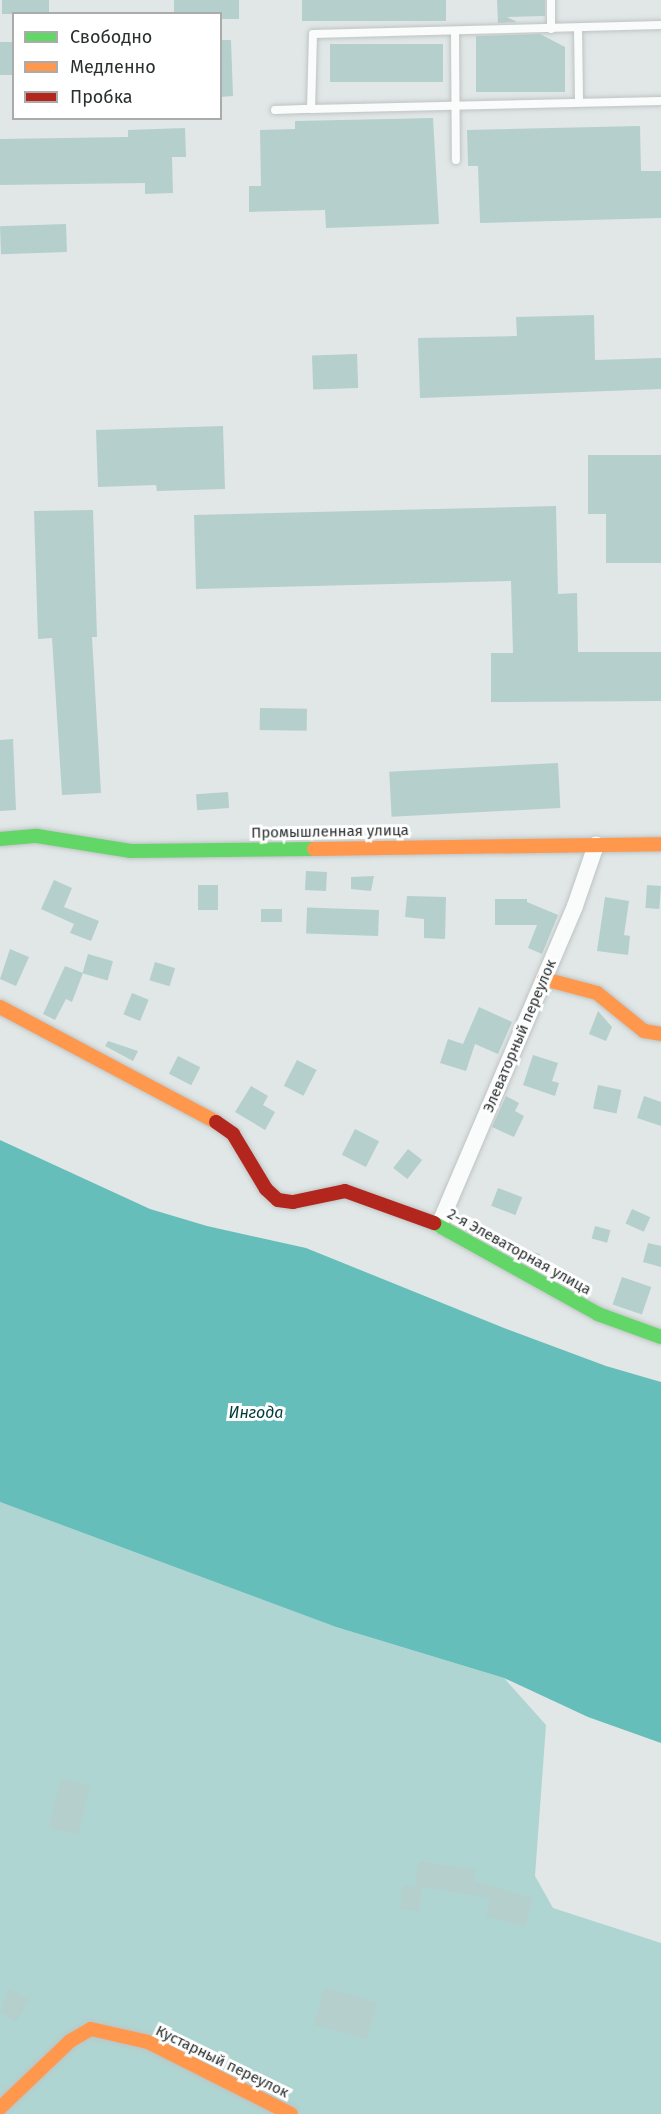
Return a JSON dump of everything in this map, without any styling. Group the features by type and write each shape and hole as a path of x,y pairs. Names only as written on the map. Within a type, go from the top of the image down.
{"street":[{"name":"Промышленная улица","path":"0,839 37,836 131,851 661,844"},
{"name":"Элеваторный переулок","path":"439,1225 544,979 596,844"},
{"path":"544,979 597,993 644,1031 661,1034"},
{"name":"2-я Элеваторная улица","path":"0,1007 202,1111 233,1134 266,1189 278,1200 293,1202 329,1191 345,1191 439,1225 598,1314 661,1337"},
{"name":"Кустарный переулок","path":"0,2108 70,2041 91,2029 148,2042 291,2114"}],"lane":[{"path":"551,0 551,29"},
{"path":"311,109 313,34 661,25"},
{"path":"578,28 579,102"},
{"path":"455,31 456,160"},
{"path":"275,110 661,100"}],"shaded area":[{"path":"0,1502 336,1627 504,1678 546,1725 535,1876 553,1908 661,1943 661,2114 0,2114"}],"water":[{"name":"Ингода","path":"0,1140 150,1209 207,1226 306,1248 504,1328 606,1366 661,1382 661,1743 588,1717 504,1678 336,1627 0,1502"}],"building":[{"path":"2,0 49,0 49,12 2,14"},
{"path":"174,0 239,0 239,19 222,19 222,12 174,12"},
{"path":"302,0 446,0 446,21 302,21"},
{"path":"497,0 545,0 545,16 507,17 517,22 498,23"},
{"path":"540,34 565,47 565,92 476,92 476,36"},
{"path":"222,40 231,40 233,96 222,97"},
{"path":"0,42 12,42 12,75 0,75"},
{"path":"330,44 443,44 443,82 330,82"},
{"path":"433,118 439,224 326,228 325,210 249,212 249,186 261,186 260,130 295,129 295,121"},
{"path":"640,126 641,171 661,171 661,218 480,223 478,166 468,166 467,130"},
{"path":"185,128 186,157 172,157 173,193 145,194 145,183 0,185 0,139 128,137 128,130"},
{"path":"66,224 67,252 1,254 0,226"},
{"path":"594,315 595,360 661,358 661,389 420,398 418,338 517,336 516,317"},
{"path":"357,354 358,388 313,390 312,356"},
{"path":"223,426 225,489 157,491 156,485 98,487 96,430"},
{"path":"588,455 661,455 661,563 606,563 606,514 588,514"},
{"path":"556,506 558,594 577,593 578,652 661,652 661,701 491,702 491,653 513,653 511,581 196,589 194,515"},
{"path":"93,510 97,637 92,637 101,793 62,795 52,638 38,639 34,511"},
{"path":"260,708 307,709 307,731 260,730"},
{"path":"13,739 16,810 0,811 0,740"},
{"path":"558,763 560,808 392,817 389,772"},
{"path":"228,792 229,808 197,810 196,794"},
{"path":"306,871 327,872 326,891 305,890"},
{"path":"374,876 371,891 351,889 351,877"},
{"path":"54,880 72,888 64,907 99,921 91,941 70,933 74,924 41,909"},
{"path":"198,885 218,885 218,910 198,910"},
{"path":"647,885 661,886 659,909 645,908"},
{"path":"407,896 446,897 445,939 424,938 424,919 405,917"},
{"path":"605,897 629,901 624,935 630,936 628,955 597,951"},
{"path":"495,899 527,899 527,902 558,915 542,954 528,948 537,925 495,925"},
{"path":"307,907 379,910 378,936 306,933"},
{"path":"261,909 282,909 282,922 261,922"},
{"path":"10,949 29,957 16,986 0,979"},
{"path":"88,954 113,961 107,980 82,973"},
{"path":"155,962 175,968 170,986 149,980"},
{"path":"65,966 83,973 72,1002 66,999 55,1020 43,1014"},
{"path":"132,993 149,1000 140,1021 123,1014"},
{"path":"479,1007 512,1022 498,1054 475,1044 466,1071 440,1063 448,1039 463,1044"},
{"path":"598,1011 612,1027 606,1041 589,1034"},
{"path":"108,1041 138,1051 133,1061 105,1046"},
{"path":"533,1055 558,1063 552,1081 559,1083 555,1096 523,1085"},
{"path":"178,1056 200,1067 191,1085 169,1074"},
{"path":"297,1060 317,1070 303,1096 284,1086"},
{"path":"598,1085 621,1090 616,1113 593,1108"},
{"path":"251,1086 268,1096 263,1105 275,1112 265,1130 235,1112"},
{"path":"506,1096 519,1103 515,1111 524,1116 514,1137 492,1127"},
{"path":"644,1096 661,1102 661,1126 637,1118"},
{"path":"355,1129 379,1141 366,1167 342,1155"},
{"path":"408,1149 422,1160 407,1179 393,1168"},
{"path":"498,1188 522,1197 515,1215 491,1206"},
{"path":"632,1209 650,1217 644,1232 625,1224"},
{"path":"595,1226 610,1230 607,1243 592,1239"},
{"path":"648,1243 661,1246 661,1267 643,1262"},
{"path":"522,1249 540,1254 537,1264 520,1255"},
{"path":"622,1277 651,1287 642,1315 613,1304"},
{"path":"61,1778 90,1785 78,1835 49,1827"},
{"path":"419,1861 476,1870 474,1881 533,1898 525,1927 486,1916 491,1898 422,1887 419,1912 400,1909 403,1885 421,1887 415,1886"},
{"path":"9,1988 29,2000 16,2022 0,2012"},
{"path":"324,1988 377,2002 367,2039 314,2025"}],"traffic: fast":[{"path":"0,839 37,836 131,851 314,849"},
{"path":"434,1223 598,1314 661,1337"}],"traffic: slow":[{"path":"314,849 661,844"},
{"path":"544,979 597,993 644,1031 661,1034"},
{"path":"0,1007 216,1122"},
{"path":"0,2108 70,2041 91,2029 148,2042 291,2114"}],"traffic: jam":[{"path":"216,1122 233,1134 266,1189 278,1200 293,1202 345,1191 434,1223"}]}
